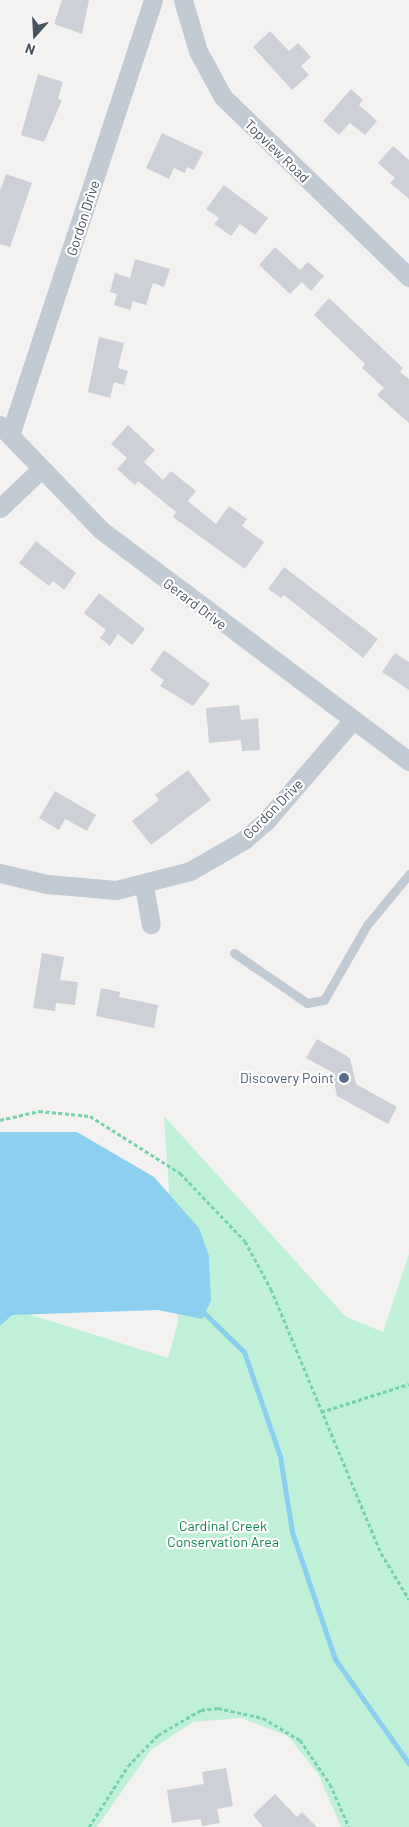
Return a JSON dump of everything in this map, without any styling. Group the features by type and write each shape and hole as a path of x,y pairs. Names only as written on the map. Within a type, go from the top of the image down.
{"street":[{"name":"Gordon Drive","path":"5,430 153,0"},
{"name":"Topview Road","path":"183,0 198,51 223,96 409,277"},
{"name":"Gerard Drive","path":"5,430 40,470 101,530 167,584 409,761"},
{"path":"0,508 40,470"},
{"name":"Gordon Drive","path":"0,873 74,888 144,886 190,871 244,840 286,800 353,720"},
{"path":"144,886 151,924"}],"lane":[{"path":"234,953 307,1004 324,1000 366,925 409,874"}],"path":[{"path":"0,1120 39,1111 90,1116 180,1173 245,1241 271,1290 320,1412 381,1553 409,1599"},
{"path":"320,1412 409,1384"},
{"path":"89,1827 128,1766 158,1735 201,1710 218,1708 263,1718 300,1740 330,1784 349,1827"}],"green space":[{"name":"Cardinal Creek Conservation Area","path":"164,1116 346,1317 383,1332 409,1254 409,1827 341,1827 318,1774 288,1736 241,1718 193,1722 151,1750 97,1827 0,1827 0,1305 168,1358 178,1322"}],"water":[{"path":"0,1132 77,1132 154,1177 199,1228 209,1256 211,1301 202,1319 158,1310 12,1315 0,1326"}],"building":[{"path":"62,0 89,0 82,34 54,24"},
{"path":"270,31 289,51 298,43 311,57 301,66 309,75 292,90 253,47"},
{"path":"38,74 63,82 58,99 62,100 44,142 21,135"},
{"path":"351,89 363,100 359,105 377,121 365,135 350,123 339,135 323,121"},
{"path":"162,133 203,152 194,170 187,167 185,173 174,168 169,179 146,168"},
{"path":"393,146 409,160 409,199 390,183 395,178 378,163"},
{"path":"6,174 32,183 10,247 0,244 0,191"},
{"path":"224,185 268,218 255,235 240,224 231,236 214,224 219,218 206,209"},
{"path":"275,247 300,270 308,262 324,276 311,291 302,282 290,294 259,265"},
{"path":"135,259 170,269 164,287 153,283 146,305 133,301 130,310 114,305 117,294 110,292 115,273 130,278"},
{"path":"329,298 403,368 400,372 409,379 409,423 377,395 384,388 362,368 365,364 314,315"},
{"path":"99,337 124,343 118,368 128,371 124,385 114,382 110,398 88,392"},
{"path":"128,425 155,450 144,462 163,480 171,471 196,491 188,501 216,524 229,506 247,519 242,526 264,542 245,569 173,517 176,512 138,481 135,485 117,469 127,458 111,444"},
{"path":"36,541 76,573 64,590 53,581 49,586 19,563"},
{"path":"284,567 378,639 363,658 284,595 281,598 268,589"},
{"path":"99,593 145,629 132,645 118,634 110,646 100,638 106,630 84,613"},
{"path":"164,650 210,684 193,706 160,686 164,680 150,670"},
{"path":"395,653 409,662 409,690 382,672"},
{"path":"239,705 241,720 258,718 260,750 242,751 241,740 209,743 206,708"},
{"path":"188,770 211,800 151,845 132,821 159,800 155,795"},
{"path":"55,791 96,815 87,831 65,819 59,830 39,818"},
{"path":"42,953 64,957 60,980 78,982 75,1005 56,1003 55,1011 33,1008"},
{"path":"101,988 120,992 119,997 158,1005 154,1028 96,1016"},
{"name":"Discovery Point","path":"317,1039 350,1058 356,1084 397,1107 388,1124 337,1096 332,1072 306,1058"},
{"path":"226,1768 233,1806 217,1809 220,1823 202,1826 201,1819 172,1823 167,1790 204,1784 202,1772"},
{"path":"275,1794 297,1817 302,1812 317,1827 263,1827 253,1815"}],"waterway":[{"path":"201,1310 244,1352 280,1456 292,1532 335,1659 409,1764"}],"place":[{"name":"Discovery Point","path":"344,1078"}]}
